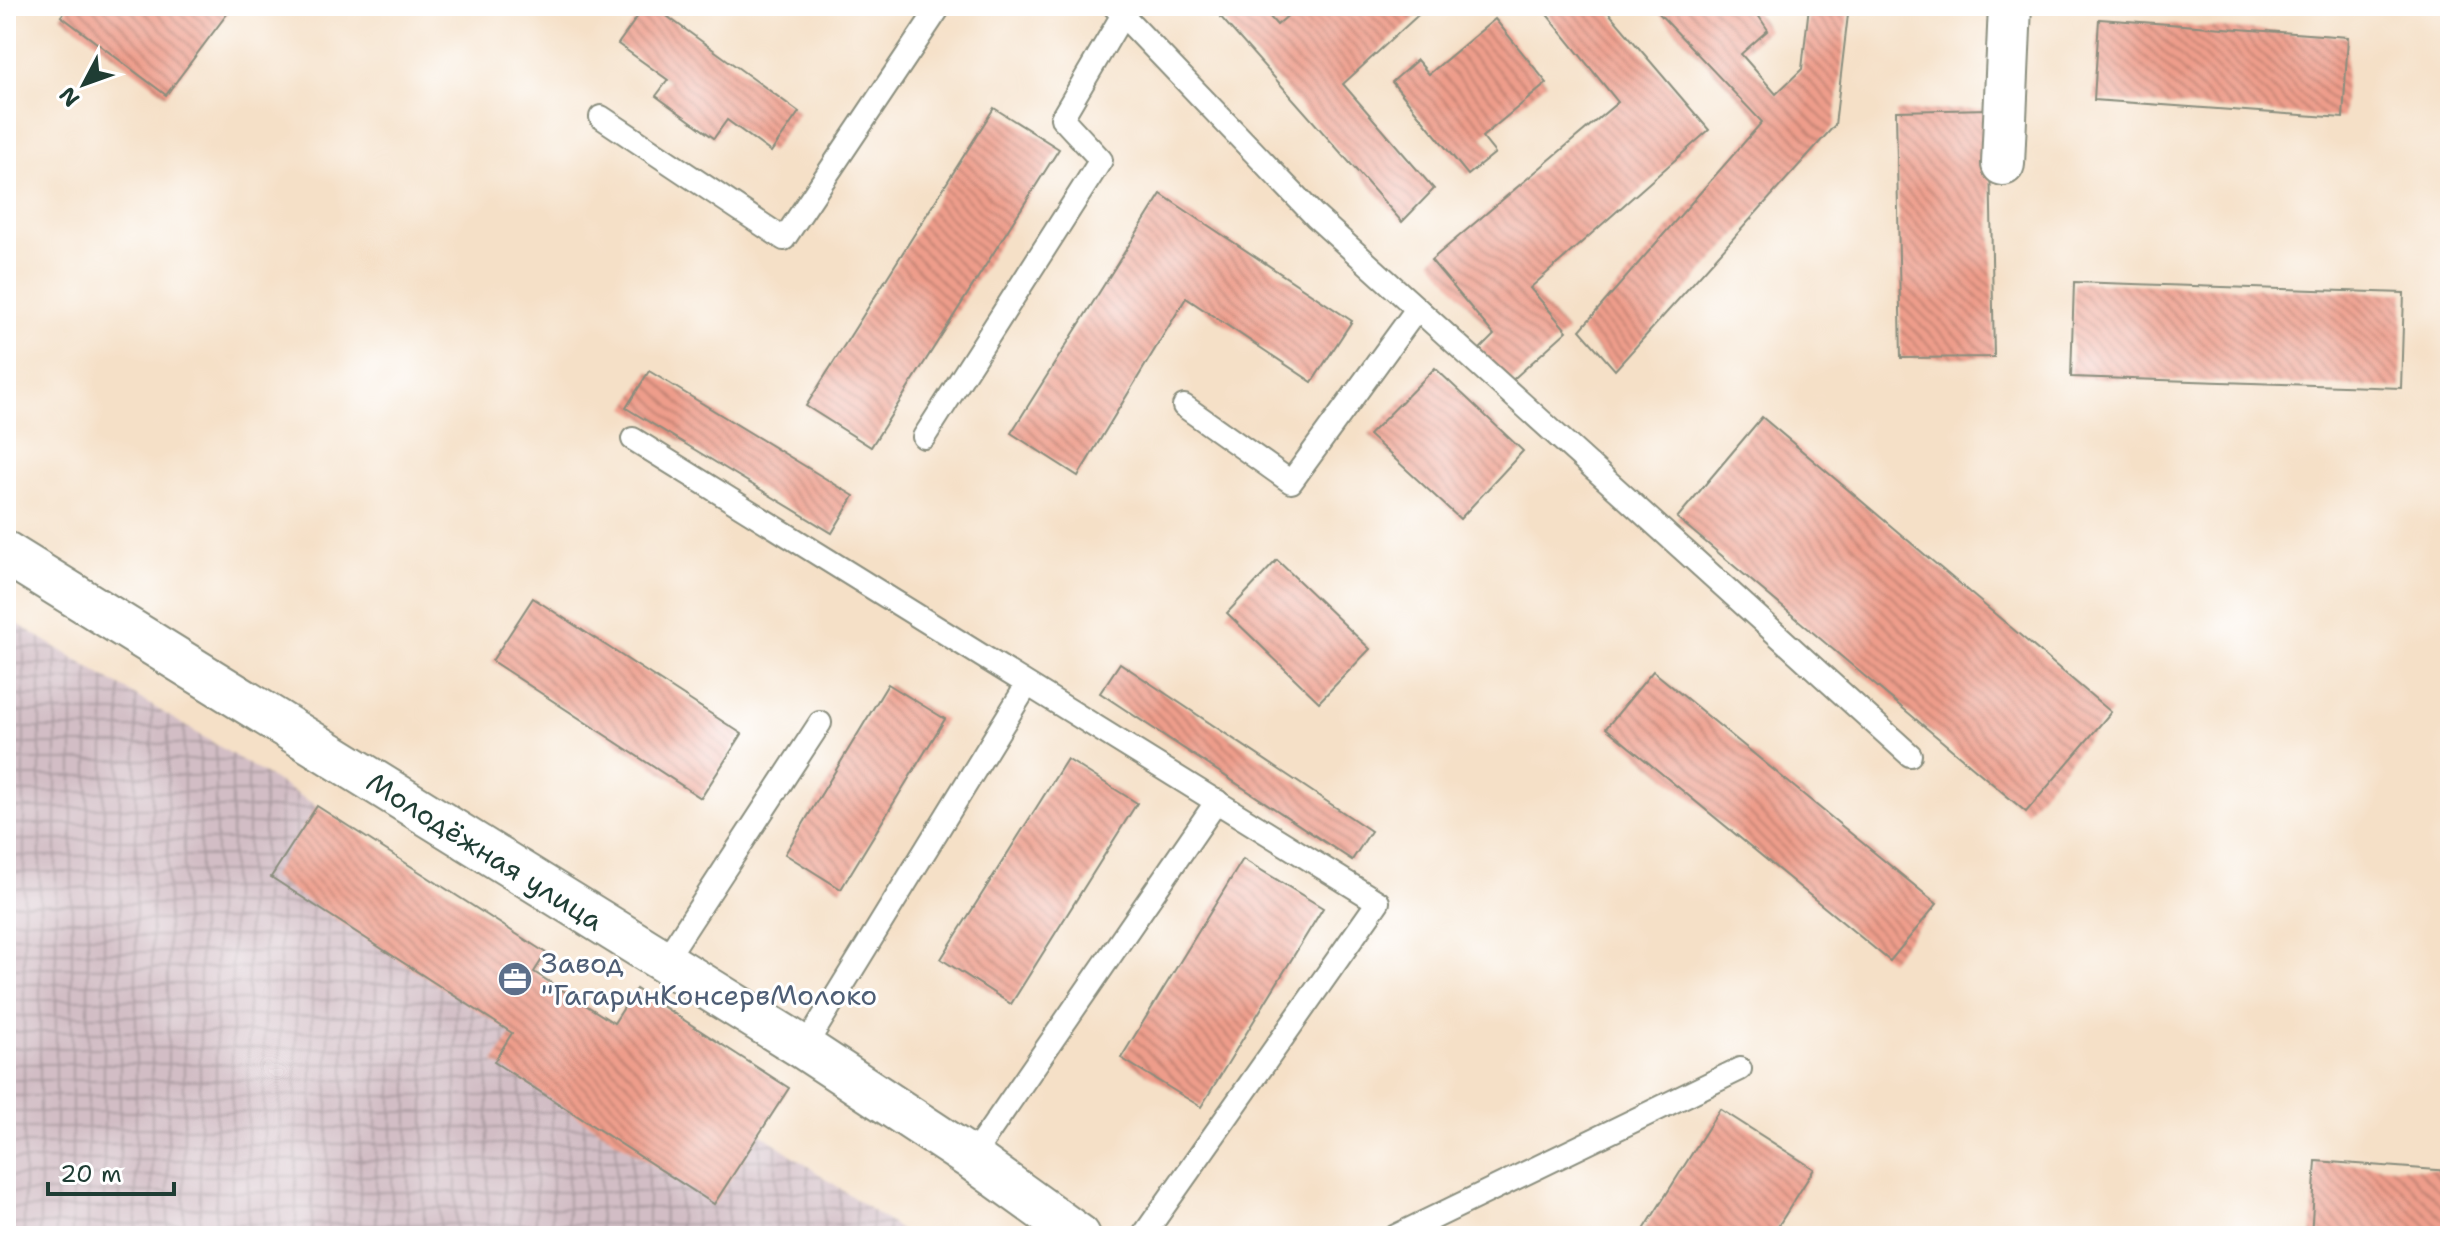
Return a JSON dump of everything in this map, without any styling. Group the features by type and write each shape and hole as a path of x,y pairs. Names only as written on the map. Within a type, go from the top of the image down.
{"street":[{"path":"2003,164 2010,6"},
{"name":"Молодёжная улица","path":"6,553 804,1048 971,1158 1079,1236"}],"lane":[{"path":"601,117 784,239 940,6"},
{"path":"924,437 1101,160 1062,118 1118,11 1315,216 1910,755"},
{"path":"1184,406 1291,482 1417,309"},
{"path":"633,439 1378,902 1143,1236"},
{"path":"804,1048 1027,685"},
{"path":"664,962 820,723"},
{"path":"971,1158 1217,801"},
{"path":"1396,1236 1740,1069"}],"shaded area":[{"path":"6,617 317,806 272,878 512,1033 494,1062 714,1204 760,1133 909,1236 6,1236"}],"building":[{"path":"69,6 233,6 166,95 61,16"},
{"path":"645,6 653,6 799,112 771,152 727,120 714,138 656,96 668,80 618,44"},
{"path":"1211,6 1260,6 1277,25 1299,6 1428,6 1343,84 1434,189 1402,222"},
{"path":"1540,6 1603,6 1709,130 1530,288 1567,331 1508,384 1480,349 1494,335 1431,260 1618,102"},
{"path":"1652,6 1752,6 1768,30 1741,54 1776,94 1802,69 1809,6 1849,6 1835,125 1615,370 1580,330 1762,122"},
{"path":"1495,19 1547,83 1482,137 1495,153 1468,175 1392,82 1417,60 1429,74"},
{"path":"2099,19 2348,37 2343,118 2094,100"},
{"path":"994,108 1059,149 871,447 806,406"},
{"path":"1989,109 1994,357 1901,358 1896,111"},
{"path":"1161,194 1352,321 1312,382 1186,298 1078,476 1011,433"},
{"path":"2074,282 2404,293 2401,388 2071,377"},
{"path":"1435,368 1523,451 1460,519 1369,435"},
{"path":"649,371 854,496 832,533 626,408"},
{"path":"1762,417 2111,712 2026,812 1677,518"},
{"path":"1277,560 1370,649 1319,702 1227,613"},
{"path":"533,598 742,734 701,798 492,661"},
{"path":"1120,663 1371,831 1352,860 1100,693"},
{"path":"1653,671 1937,904 1890,961 1606,728"},
{"path":"888,684 945,719 841,889 785,854"},
{"path":"1067,759 1137,803 1011,1004 941,959"},
{"path":"317,806 546,953 534,972 614,1023 636,989 789,1088 714,1204 494,1062 512,1033 271,877"},
{"path":"1243,859 1323,908 1201,1107 1121,1058"},
{"path":"1720,1109 1814,1169 1772,1236 1640,1236"},
{"path":"2316,1161 2450,1171 2450,1236 2311,1236"}],"place":[{"name":"Завод \"ГагаринКонсервМолоко","path":"515,979"}]}
